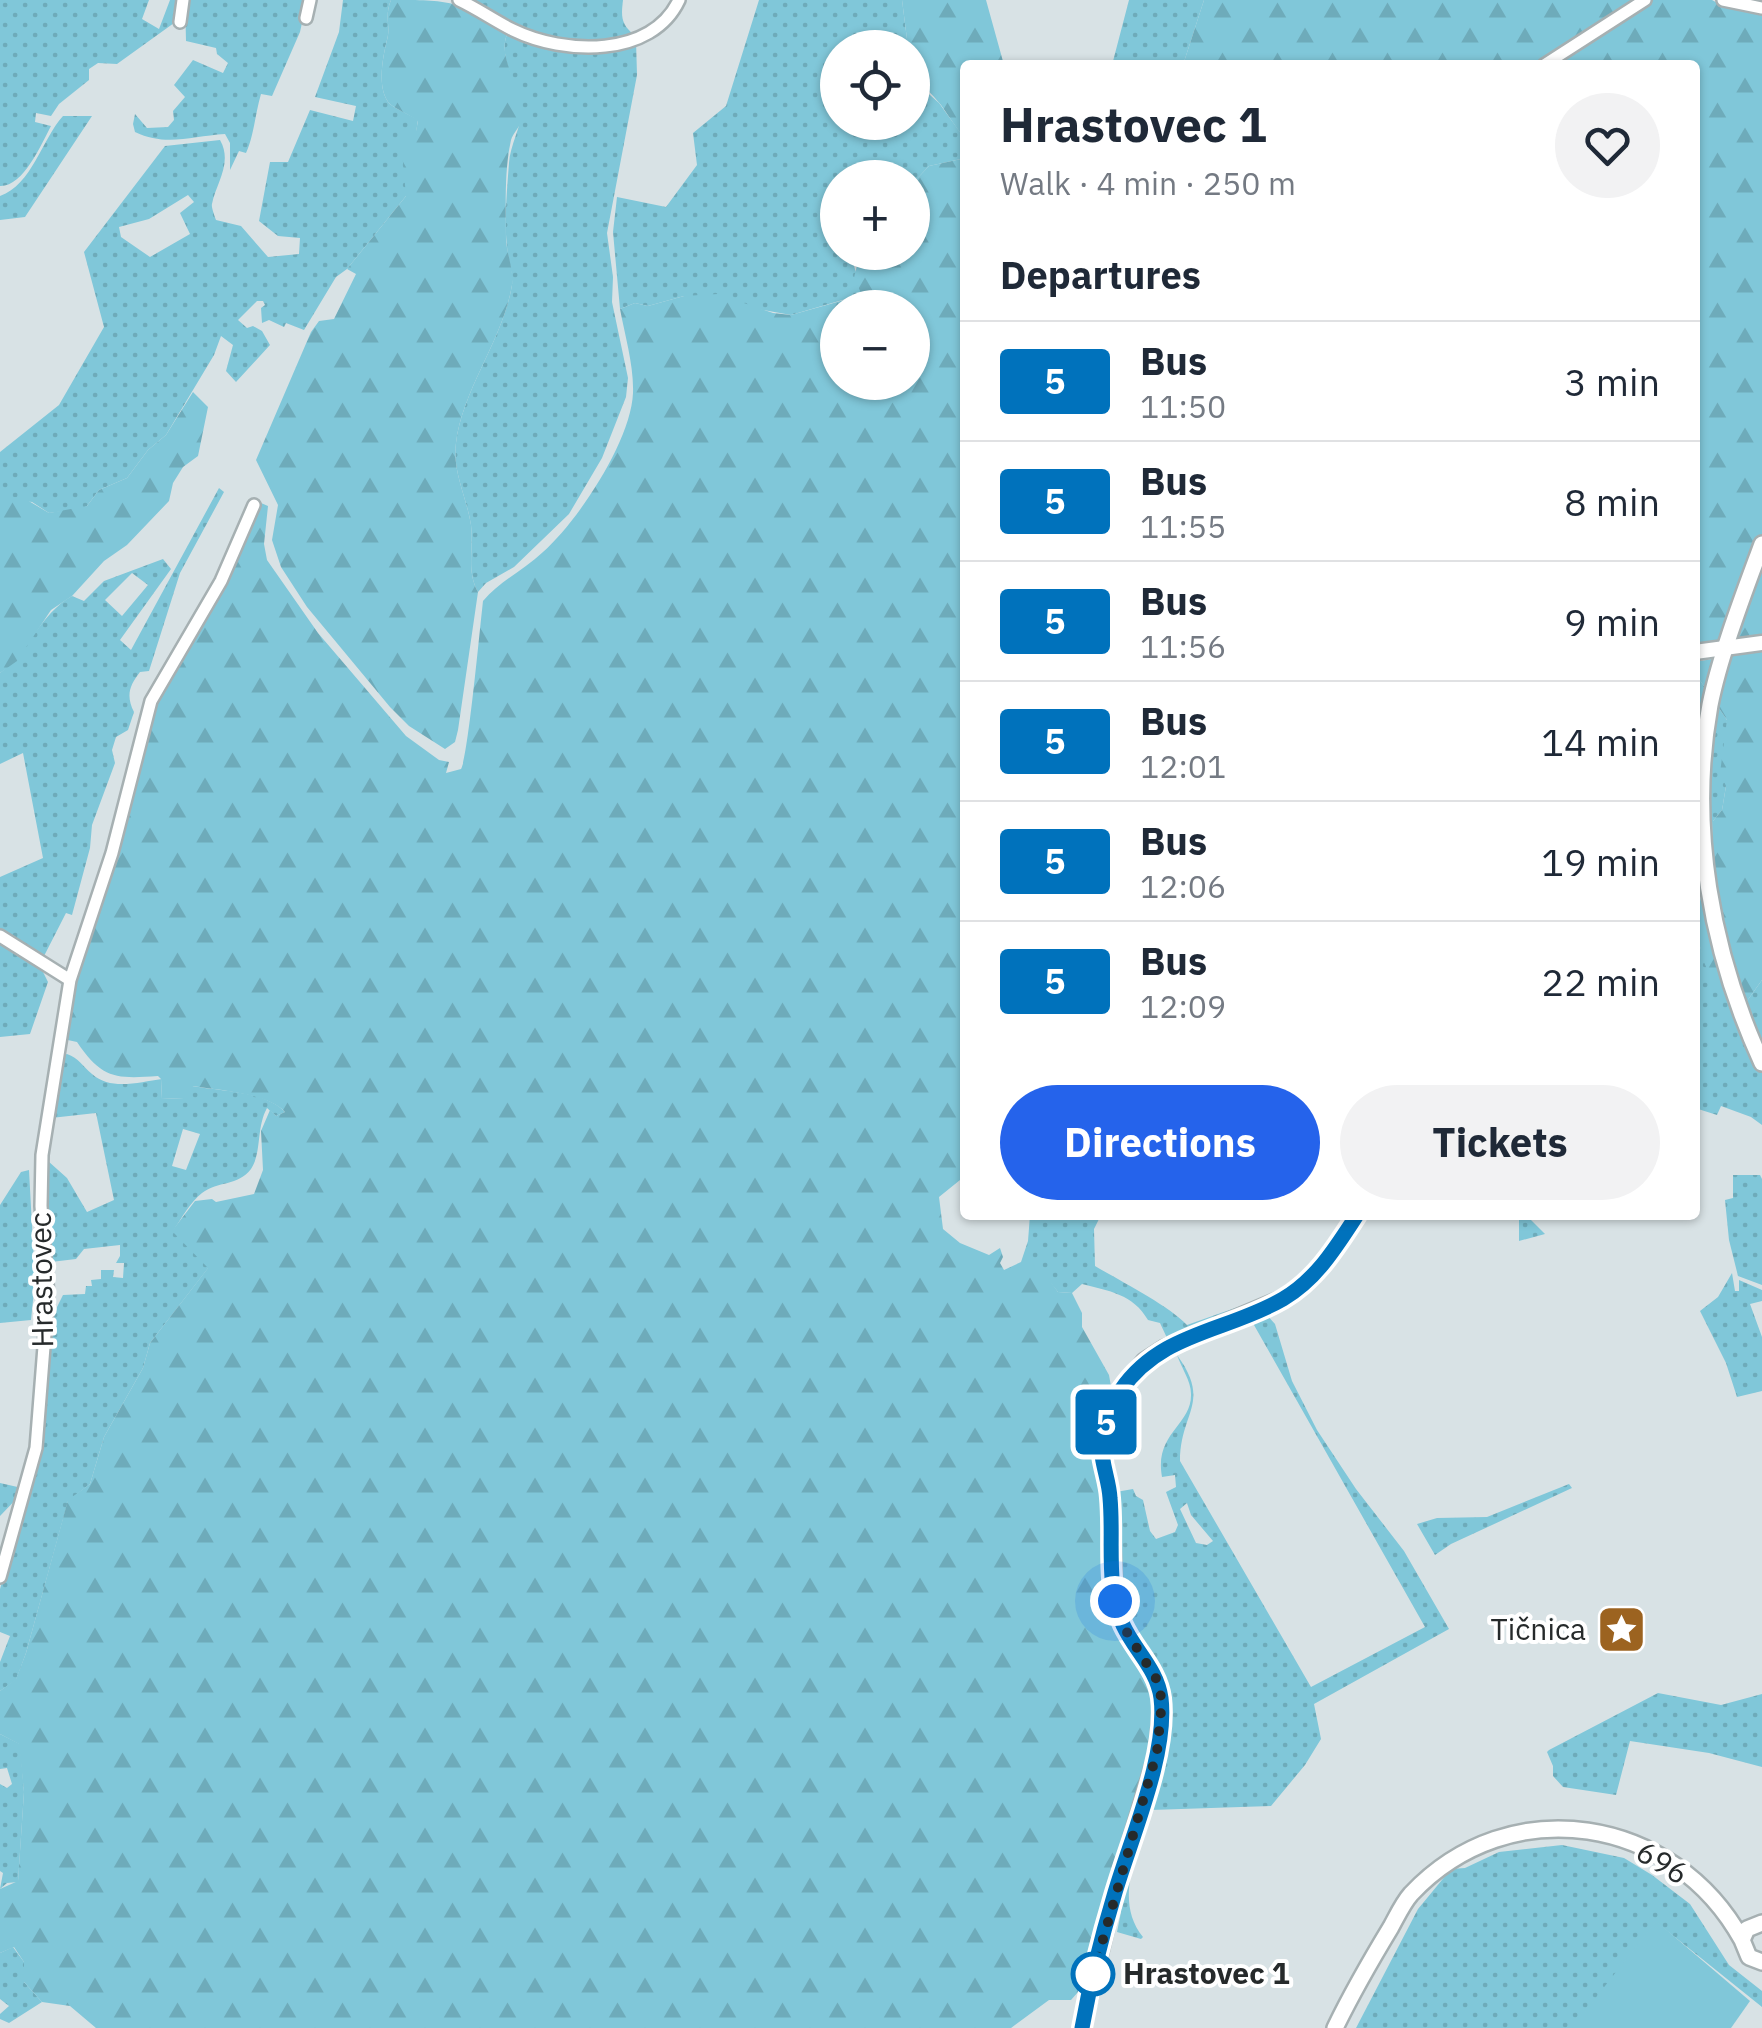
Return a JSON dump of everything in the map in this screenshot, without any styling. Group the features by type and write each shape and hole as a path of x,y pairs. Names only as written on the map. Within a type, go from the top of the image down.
{"main road":[{"path":"1762,544 1711,702 1705,744 1704,853 1713,918 1729,978 1762,1063"},
{"name":"696","path":"1335,2028 1361,1975 1410,1896 1444,1866 1496,1837 1536,1828 1588,1828 1650,1850 1703,1888 1727,1913 1749,1958 1762,1962"},
{"name":"696","path":"1727,1913 1760,1924"},
{"name":"696","path":"1742,1940 1747,1929 1760,1924"}],"street":[{"path":"180,22 182,0"},
{"path":"306,18 310,0"},
{"path":"459,0 514,31 560,44 594,48 638,38 662,26 679,0"},
{"path":"1552,60 1645,0"},
{"path":"1723,0 1762,8"},
{"name":"Hrastovec","path":"0,1577 36,1448 48,1296 41,1206 42,1155 70,980 112,853 151,701 221,581 254,505"},
{"path":"1700,652 1762,643"},
{"path":"0,936 70,980"},
{"path":"1082,2028 1114,1896 1157,1752 1162,1701 1157,1680 1123,1626 1115,1601 1110,1495 1103,1464 1106,1418 1119,1392 1144,1361 1164,1348 1283,1298 1313,1277 1353,1220"}],"green space":[{"path":"0,0 149,0 142,19 159,29 170,0 179,0 174,23 117,64 98,63 89,69 89,80 59,104 51,116 36,113 35,122 51,126 24,172 0,186"},
{"path":"185,0 307,0 300,32 272,96 261,94 249,146 246,153 239,151 230,170 230,143 225,134 168,140 135,132 135,114 147,128 168,127 174,120 173,111 185,97 174,85 193,60 223,73 228,63 216,48 186,41"},
{"path":"343,0 391,0 382,64 383,90 390,104 418,120 406,196 347,269 336,277 304,330 269,320 262,323 263,301 257,301 238,320 247,328 253,326 262,331 270,345 236,382 226,371 233,345 221,336 214,355 166,435 148,450 127,478 99,490 81,509 49,513 32,502 0,498 0,452 59,405 104,327 84,252 165,146 220,140 225,157 212,204 216,220 241,226 268,257 299,254 300,238 278,236 259,221 270,162 288,162 310,110 353,121 356,106 315,97 339,32","holes":["188,195 194,202 180,213 190,234 150,257 121,237 119,227 149,219"]},
{"path":"391,0 453,4 508,32 505,54 523,110 511,140 506,177 506,240 512,285 500,325 466,403 456,443 458,474 471,525 472,576 478,592 458,730 455,742 445,749 409,726 390,707 307,607 281,567 272,540 278,505 256,460 311,332 319,321 334,319 356,274 347,269 406,196 401,140 416,131 418,121 390,104 383,90 382,64"},
{"path":"470,0 623,0 623,20 634,35 587,45 521,30"},
{"path":"759,0 902,0 906,30 820,30 820,140 930,140 930,95 960,132 960,159 930,166 930,160 820,160 820,270 855,270 862,290 820,290 820,307 791,315 684,296 620,309 613,232 617,197 666,207 697,165 693,133 726,106"},
{"path":"902,0 986,0 1003,60 960,60 960,132 930,93 930,30 906,30"},
{"path":"1129,0 1204,0 1185,60 1113,60"},
{"path":"1204,0 1633,0 1544,60 1185,60"},
{"path":"1651,0 1712,0 1721,5 1762,10 1762,634 1700,645 1700,60 1558,60"},
{"path":"508,32 582,51 636,40 637,75 607,233 612,302 628,378 626,397 602,458 569,514 514,567 478,592 471,567 471,525 455,453 466,403 500,325 512,285 506,237 507,194 510,156 522,111 506,59"},
{"path":"63,116 92,116 25,217 0,220 0,196 28,172"},
{"path":"960,159 960,1180 939,1197 943,1229 960,1243 989,1255 1000,1248 1004,1270 1021,1262 1036,1261 1058,1292 1072,1293 1082,1313 1082,1327 1109,1375 1112,1392 1095,1462 1101,1493 1108,1506 1107,1574 1116,1622 1146,1664 1157,1699 1155,1738 1087,1982 1071,2000 1049,2000 1011,2028 96,2028 70,2006 42,2002 24,1982 24,1962 14,1947 0,1953 0,1889 18,1881 24,1792 19,1744 0,1734 0,1691 16,1679 26,1653 68,1500 90,1484 104,1437 143,1368 150,1343 208,1268 172,1231 195,1201 216,1202 254,1194 263,1170 261,1131 270,1110 276,1116 285,1112 255,1096 193,1086 185,1098 161,1099 162,1080 158,1076 111,1074 94,1063 77,1042 63,1039 75,980 130,807 145,725 229,573 261,503 268,506 264,544 267,560 318,633 406,736 439,760 449,762 446,773 461,769 483,601 543,552 572,521 623,434 633,383 620,309 635,303 648,306 684,296 718,294 773,313 791,315 820,307 820,400 930,400 930,290 860,290 854,278 856,270 930,270 930,166"},
{"path":"193,392 208,407 198,456 183,467 173,483 169,501 72,596 51,610 17,661 0,673 0,498 22,497 49,513 87,506 99,490 127,478 148,450 166,435"},
{"path":"219,488 224,492 180,573 149,671 140,672 131,687 129,696 134,712 128,730 116,737 112,750 115,763 92,825 90,848 72,915 66,913 43,958 0,932 0,877 43,858 23,753 0,764 0,673 43,622 72,596 84,601 104,581 163,559 171,569 120,640 131,650","holes":["132,573 148,585 122,616 105,600"]},
{"path":"1762,650 1762,980 1747,1001 1748,1016 1716,989 1700,946 1700,901 1712,847 1713,821 1722,810 1726,786 1720,773 1727,720 1700,680 1700,661"},
{"path":"1700,680 1727,720 1726,786 1722,810 1713,821 1712,847 1700,893"},
{"path":"0,941 39,964 48,982 30,1034 0,1037"},
{"path":"1700,944 1718,988 1748,1016 1747,1001 1762,980 1762,1125 1721,1106 1717,1115 1700,1110"},
{"path":"61,1056 71,1056 108,1082 162,1079 161,1099 184,1098 192,1086 254,1096 285,1112 276,1116 267,1108 251,1169 240,1178 202,1193 173,1231 209,1267 150,1343 143,1368 104,1437 90,1484 68,1501 26,1653 16,1680 0,1691 0,1662 10,1636 0,1632 0,1589 27,1495 51,1319 63,1295 85,1294 86,1286 92,1286 91,1280 101,1279 101,1270 114,1270 113,1277 123,1278 124,1263 116,1263 120,1245 84,1249 76,1259 51,1262 44,1162 48,1161 67,1178 87,1212 114,1200 96,1113 51,1118","holes":["183,1129 200,1134 186,1170 172,1166"]},
{"path":"29,1170 35,1281 31,1320 0,1323 0,1205 21,1172"},
{"path":"1733,1175 1760,1175 1762,1179 1762,1285 1738,1276 1725,1200 1733,1198"},
{"path":"1030,1220 1098,1220 1094,1229 1095,1266 1157,1302 1187,1325 1266,1297 1268,1302 1176,1338 1167,1338 1160,1323 1148,1320 1128,1299 1082,1284 1072,1293 1058,1292 1039,1268 1021,1262"},
{"path":"1519,1220 1531,1220 1545,1234 1519,1241"},
{"path":"1732,1273 1735,1291 1739,1291 1739,1280 1762,1290 1762,1301 1750,1304 1762,1337 1762,1391 1737,1397 1726,1363 1700,1311 1718,1297"},
{"path":"1267,1315 1275,1324 1292,1381 1317,1430 1404,1551 1449,1629 1314,1704 1321,1739 1271,1806 1151,1810 1129,1891 1141,1939 1117,1932 1121,1912 1118,1907 1161,1752 1168,1704 1159,1670 1121,1609 1116,1492 1133,1489 1143,1500 1150,1531 1156,1539 1175,1532 1178,1525 1166,1492 1176,1487 1175,1475 1162,1477 1161,1462 1168,1440 1190,1405 1189,1384 1177,1355 1187,1371 1193,1397 1180,1461 1311,1687 1425,1627 1250,1318","holes":["1187,1503 1191,1515 1213,1541 1207,1545 1196,1543 1180,1509"]},
{"path":"0,1483 22,1488 23,1492 0,1516"},
{"path":"1569,1484 1572,1488 1435,1555 1417,1524 1437,1518 1487,1517"},
{"path":"1658,1693 1721,1705 1762,1694 1762,1767 1709,1753 1630,1741 1616,1795 1563,1787 1553,1776 1549,1750"},
{"path":"0,1734 20,1744 24,1792 18,1882 7,1883 0,1889 0,1784 7,1788 12,1784 7,1768 0,1769"},
{"path":"1562,1845 1624,1858 1690,1904 1729,1965 1762,1991 1762,2007 1656,1922 1573,2028 1356,2028 1418,1909 1451,1869 1465,1868 1499,1852"},
{"path":"1656,1921 1750,2001 1731,2028 1572,2028"},
{"path":"13,1947 24,1962 24,1982 42,2002 9,2023 0,2019 9,2006 0,1999 0,1953"}],"bus line":[{"name":"5","path":"1082,2028 1114,1896 1157,1752 1162,1701 1157,1680 1123,1626 1115,1601 1110,1495 1103,1464 1106,1418 1119,1392 1144,1361 1164,1348 1283,1298 1313,1277 1354,1220"}],"place":[{"name":"Tičnica","path":"1621,1630"},
{"name":"Hrastovec 1","path":"1093,1974"}],"route":[{"path":"1093,1974 1157,1752 1162,1701 1157,1680 1123,1626 1115,1601"}]}
